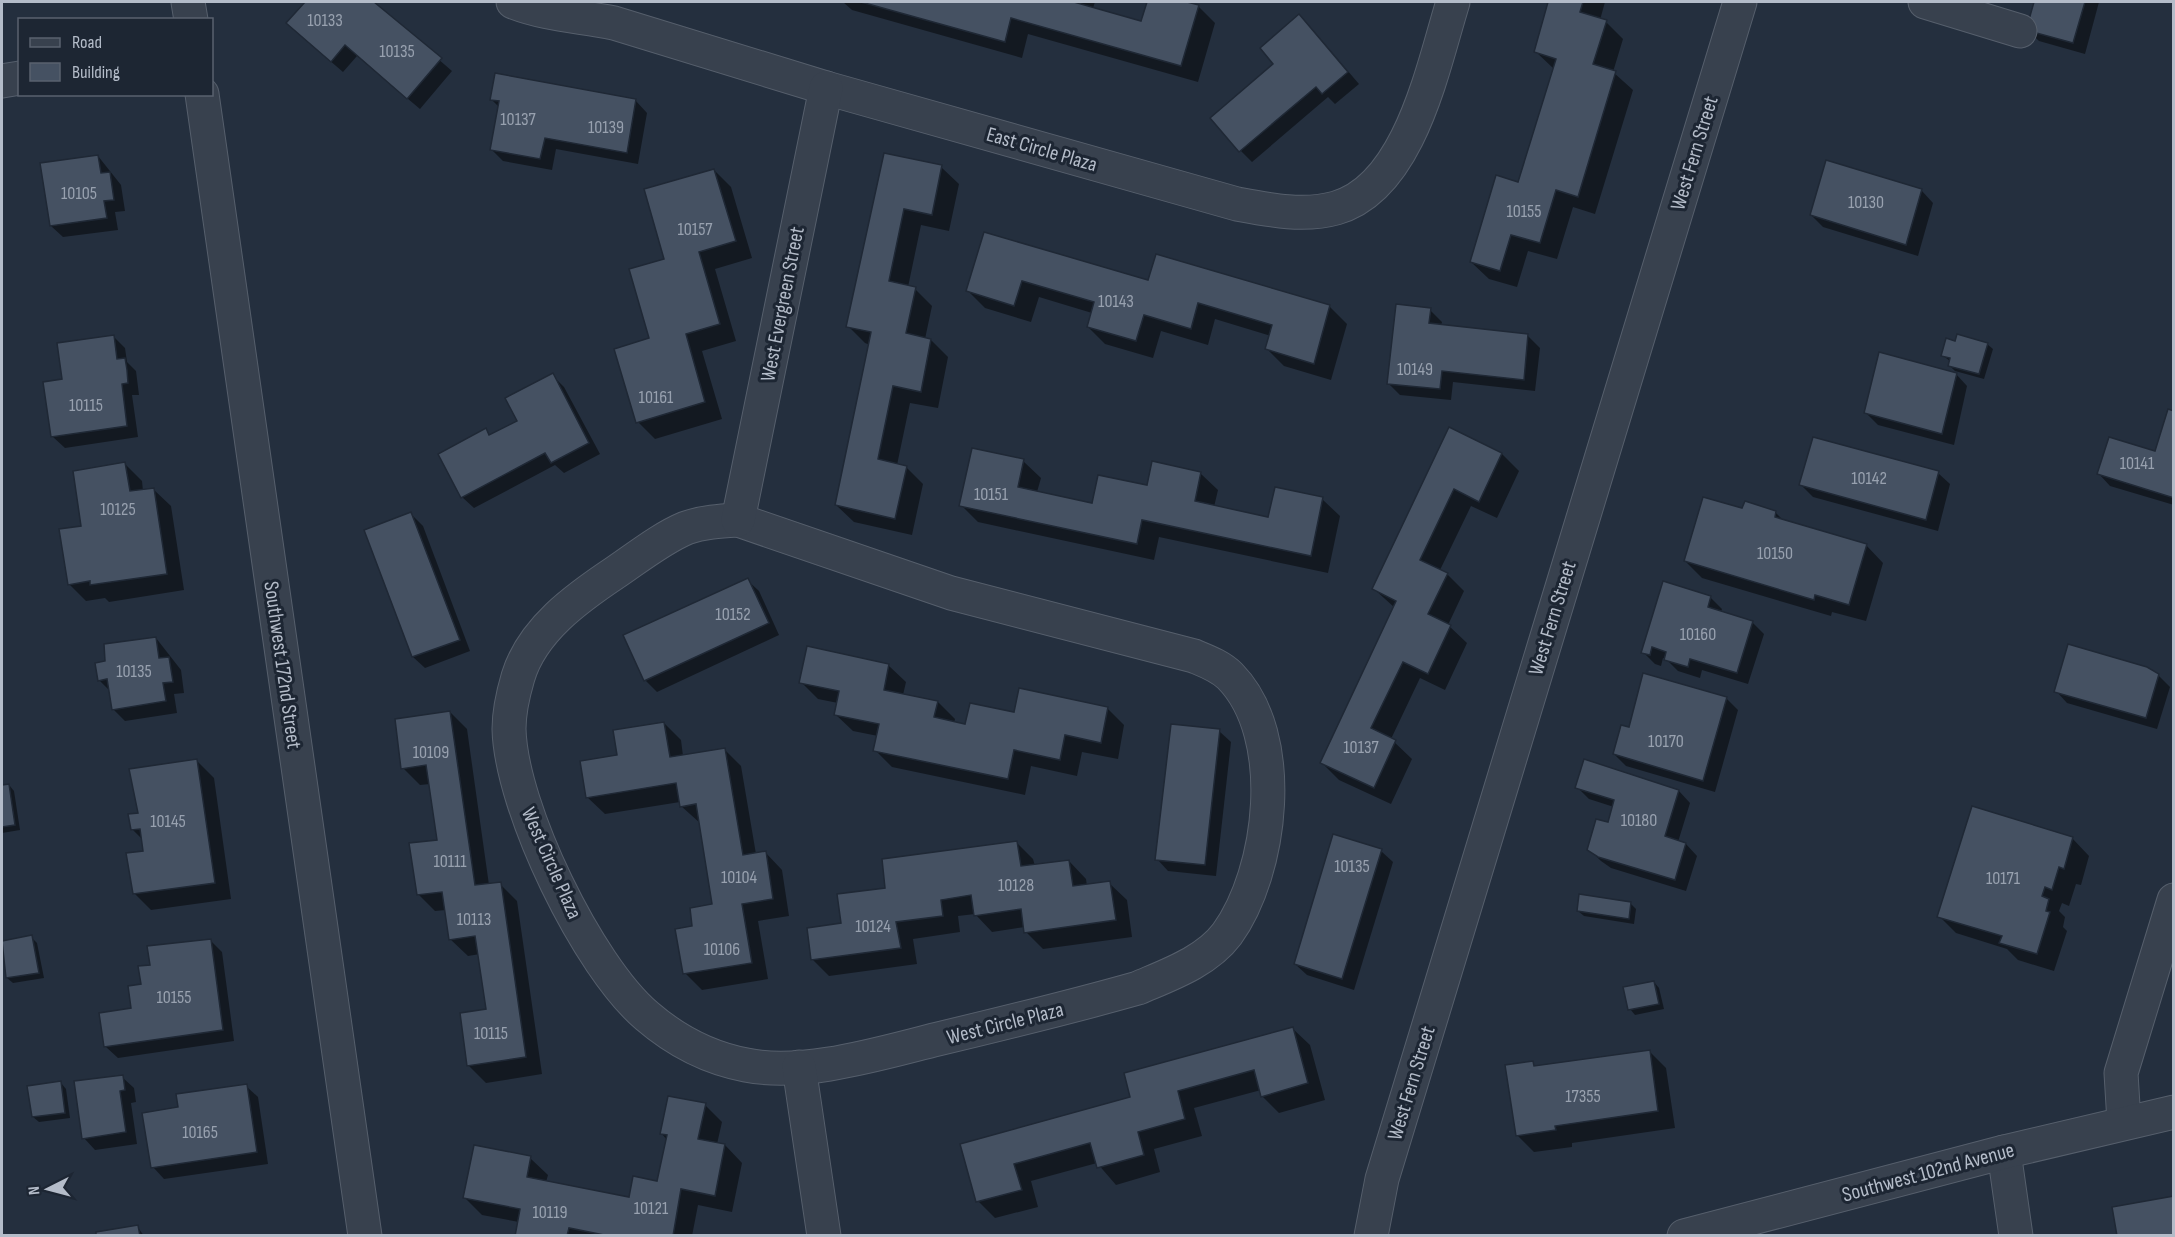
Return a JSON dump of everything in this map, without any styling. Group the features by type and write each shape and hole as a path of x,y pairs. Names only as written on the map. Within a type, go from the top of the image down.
{"street":[{"path":"188,2 191,18"},
{"name":"East Circle Plaza","path":"513,2 554,15 587,17 614,23 826,88 1237,204 1291,212 1325,210 1349,204 1378,182 1408,137 1453,2"},
{"name":"West Fern Street","path":"1371,1236 1386,1167 1740,2"},
{"path":"1925,2 2020,31"},
{"path":"2,81 18,78"},
{"name":"West Evergreen Street","path":"738,520 826,88"},
{"name":"Southwest 172nd Street","path":"202,96 365,1236"},
{"name":"West Circle Plaza","path":"738,520 951,593 1157,644 1214,664 1230,676 1258,726 1268,780 1269,804 1252,888 1226,936 1206,954 1177,972 1138,988 1087,1003 879,1053 799,1067 750,1066 719,1059 684,1043 646,1015 607,973 558,888 539,842 512,756 509,729 511,708 518,675 531,648 554,620 592,587 685,529 712,522 738,520"},
{"path":"2124,1122 2121,1073 2174,900"},
{"path":"799,1067 824,1236"},
{"name":"Southwest 102nd Avenue","path":"1684,1236 2004,1152 2174,1112"},
{"path":"2004,1152 2016,1236"}],"building":[{"path":"305,2 374,2 442,58 407,99 345,45 331,62 286,23"},
{"path":"861,2 1074,2 1141,21 1147,2 1187,2 1199,5 1181,66 1011,18 1005,42"},
{"path":"1548,2 1583,2 1580,12 1607,20 1593,64 1616,71 1578,197 1556,190 1540,243 1511,235 1500,271 1470,262 1496,175 1518,182 1556,59 1534,52"},
{"path":"2034,2 2085,2 2073,43 2026,30"},
{"path":"1299,14 1348,72 1322,94 1316,87 1239,152 1210,118 1273,64 1260,48"},
{"path":"495,73 636,99 627,153 545,138 540,159 490,150 499,101 490,100"},
{"path":"884,153 942,165 932,215 904,209 889,281 916,287 906,333 931,339 921,392 893,386 878,459 907,466 895,519 835,505 871,332 846,327"},
{"path":"98,155 101,173 110,172 114,200 104,201 107,218 50,226 40,163"},
{"path":"1826,160 1922,189 1906,245 1810,215"},
{"path":"714,169 736,241 699,252 720,324 686,334 705,402 636,423 614,349 649,338 629,269 664,259 644,189"},
{"path":"984,232 1148,280 1156,254 1330,305 1314,364 1265,349 1272,325 1198,303 1191,329 1144,315 1136,341 1087,327 1094,302 1022,281 1014,306 966,291"},
{"path":"1396,304 1431,308 1429,323 1528,334 1524,380 1442,371 1440,389 1387,384"},
{"path":"1957,334 1988,343 1979,374 1948,366 1950,358 1941,356 1946,338 1955,341"},
{"path":"114,335 117,359 125,358 127,370 128,383 122,384 127,426 51,437 43,382 62,379 57,343"},
{"path":"1879,352 1957,373 1942,434 1864,413"},
{"path":"553,373 589,443 551,463 545,453 461,498 438,454 486,428 489,435 517,421 505,398"},
{"path":"2168,409 2174,411 2174,498 2097,474 2109,437 2155,451"},
{"path":"1449,427 1502,453 1479,502 1454,489 1420,560 1448,573 1428,614 1451,625 1428,674 1403,662 1371,728 1396,740 1374,788 1320,763 1396,601 1372,589"},
{"path":"1813,437 1939,471 1926,520 1799,485"},
{"path":"972,448 1024,459 1018,487 1092,503 1098,475 1147,485 1152,461 1201,472 1195,501 1268,517 1275,487 1323,497 1311,556 1142,520 1137,544 959,506"},
{"path":"125,462 130,491 154,488 167,574 90,585 90,581 68,585 59,529 81,526 73,471"},
{"path":"1703,497 1742,508 1745,501 1776,511 1775,517 1867,544 1849,605 1815,595 1814,600 1684,561"},
{"path":"411,512 460,640 412,657 364,530"},
{"path":"748,578 769,623 644,681 623,635"},
{"path":"1663,581 1711,596 1708,607 1753,621 1737,673 1690,659 1688,667 1664,660 1666,652 1652,647 1650,655 1641,653"},
{"path":"156,637 159,658 169,657 173,682 163,683 166,701 112,710 107,679 98,681 95,663 105,661 104,644"},
{"path":"2068,644 2147,667 2159,674 2146,718 2054,692"},
{"path":"807,646 889,664 884,690 938,701 934,717 965,724 970,703 1014,712 1019,688 1108,707 1101,743 1065,735 1060,760 1014,750 1008,779 873,751 879,724 834,715 839,691 799,683"},
{"path":"1643,673 1727,697 1703,781 1613,754 1621,725 1629,727"},
{"path":"450,711 475,885 501,882 526,1057 467,1066 460,1013 486,1009 475,936 449,940 442,892 417,895 409,843 437,840 426,765 401,769 395,719"},
{"path":"664,722 670,757 725,748 743,855 766,851 773,899 742,904 752,963 683,974 675,929 692,926 690,908 712,904 696,804 680,807 676,783 586,798 580,761 617,755 613,730"},
{"path":"1171,724 1220,729 1205,865 1155,860"},
{"path":"197,759 215,883 133,894 126,853 143,851 140,829 131,830 128,814 138,813 129,769"},
{"path":"1584,759 1679,790 1665,836 1686,843 1675,880 1598,857 1587,850 1596,819 1608,822 1614,800 1575,788"},
{"path":"9,784 15,825 2,827 2,785"},
{"path":"1972,806 2073,837 2064,869 2059,867 2052,890 2045,887 2042,896 2049,899 2046,911 2050,912 2037,954 1999,943 2002,936 1937,917"},
{"path":"1333,834 1382,849 1342,979 1294,964"},
{"path":"1017,841 1021,866 1069,860 1073,886 1110,881 1116,920 1024,933 1021,909 974,916 971,895 941,900 943,916 896,922 901,948 811,960 807,928 841,923 837,894 885,888 882,859"},
{"path":"1579,894 1631,902 1629,919 1577,911"},
{"path":"32,935 39,973 6,978 2,941"},
{"path":"211,939 223,1030 104,1047 99,1013 131,1008 128,986 141,984 138,966 150,965 147,946"},
{"path":"1654,981 1659,1004 1628,1010 1623,987"},
{"path":"1293,1027 1308,1083 1261,1097 1254,1070 1178,1091 1185,1119 1138,1132 1144,1155 1097,1168 1090,1143 1014,1164 1022,1190 976,1202 960,1144 1130,1097 1124,1073"},
{"path":"1650,1050 1658,1111 1555,1126 1556,1130 1516,1136 1505,1065 1533,1061 1534,1066"},
{"path":"123,1075 125,1090 120,1091 126,1132 82,1139 74,1081"},
{"path":"61,1081 65,1113 32,1117 27,1086"},
{"path":"247,1084 257,1152 151,1168 142,1113 178,1107 176,1094"},
{"path":"668,1096 706,1103 698,1139 725,1144 715,1196 681,1189 673,1236 609,1236 569,1228 567,1236 515,1236 520,1209 463,1198 474,1145 531,1156 527,1177 629,1197 633,1176 657,1181 667,1135 660,1134"},
{"path":"2174,1196 2174,1236 2117,1236 2112,1207"},
{"path":"138,1225 140,1236 96,1236 96,1232"}]}
